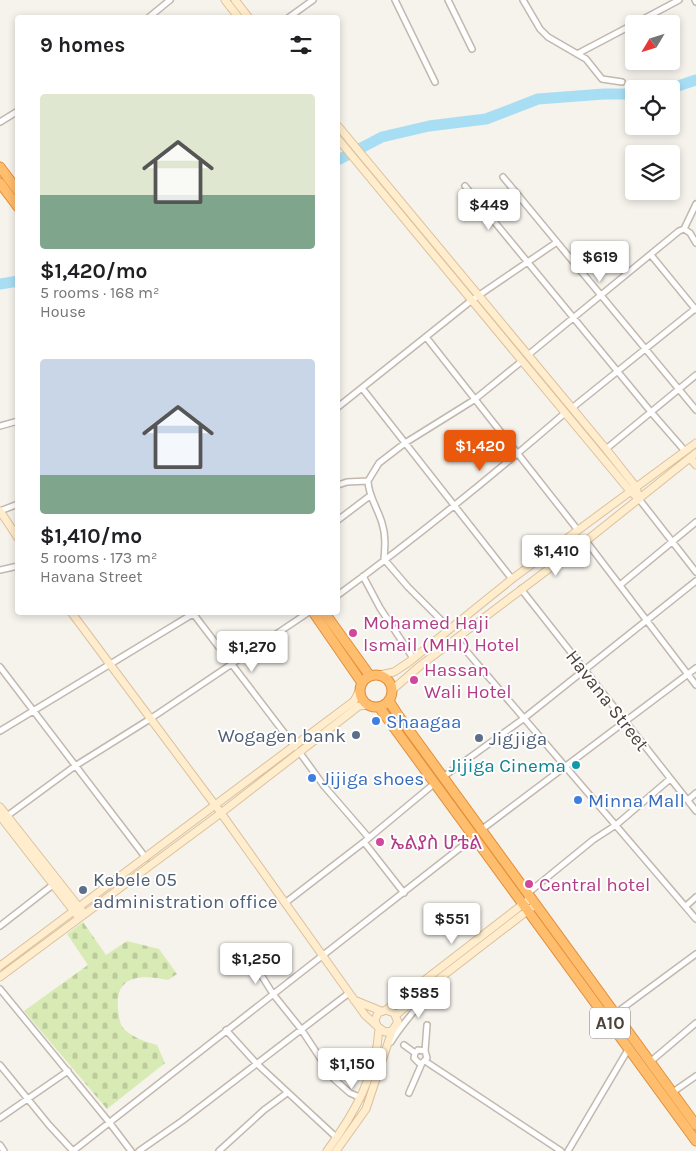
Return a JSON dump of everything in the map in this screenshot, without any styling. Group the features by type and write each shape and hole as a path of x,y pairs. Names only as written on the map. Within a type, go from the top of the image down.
{"highway":[{"path":"0,167 15,187"},
{"path":"0,183 15,203"},
{"path":"313,615 361,686 361,697 368,705 379,707 389,700 392,690 387,680 375,676 326,615"},
{"path":"361,686 375,676"},
{"name":"A10","path":"389,700 482,830 628,1048 696,1141"},
{"name":"A10","path":"379,707 475,837 529,902 616,1013 696,1124"}],"main road":[{"path":"225,0 237,15"},
{"path":"235,0 247,15"},
{"path":"340,129 475,298 522,361 606,449 640,499"},
{"path":"340,142 370,179 528,355 569,410 633,489"},
{"path":"392,690 640,499 690,454 696,443"},
{"path":"375,676 394,672 577,529 633,489 690,454"},
{"path":"690,454 696,465"},
{"path":"0,511 15,534"},
{"path":"73,615 216,806 365,1016 385,1032 392,1031"},
{"path":"0,977 146,858 354,701 361,686"},
{"path":"0,966 221,813 359,706 368,705"},
{"path":"0,807 4,816 54,884 79,913"},
{"path":"4,816 79,913"},
{"path":"396,1015 529,902"},
{"path":"328,1151 350,1120 362,1098 376,1055 378,1028 375,1020 384,1011 529,902"},
{"path":"336,1151 366,1109 392,1031 398,1022 396,1015 392,1012 354,1000"}],"street":[{"path":"152,15 170,0"},
{"path":"292,15 313,0"},
{"path":"395,0 436,82"},
{"path":"448,0 472,49"},
{"path":"523,0 540,29 548,37 586,59 602,78 622,82"},
{"path":"651,15 679,0"},
{"path":"577,54 625,29"},
{"path":"0,122 15,112"},
{"path":"503,177 696,410"},
{"path":"465,186 651,412 690,454"},
{"path":"528,355 679,231 684,229 696,204"},
{"path":"684,229 690,233 696,243"},
{"path":"340,404 475,298 528,264 557,242"},
{"path":"340,593 454,505 696,309 650,255"},
{"path":"426,337 577,529"},
{"path":"450,629 408,588 384,559 384,530 368,481 380,463 405,443 474,400 522,361"},
{"path":"606,449 696,376"},
{"path":"362,388 512,578"},
{"path":"0,426 15,422"},
{"path":"340,484 368,481"},
{"path":"340,518 371,495"},
{"path":"640,499 696,572"},
{"path":"0,511 15,505"},
{"path":"620,585 696,522"},
{"path":"586,541 696,685"},
{"path":"0,570 15,567"},
{"path":"363,576 380,608 413,658"},
{"path":"443,777 523,719 696,581"},
{"name":"Havana Street","path":"521,589 696,811"},
{"path":"0,731 191,615"},
{"path":"195,615 295,746"},
{"path":"4,816 75,766 150,719 306,615"},
{"path":"456,639 696,919"},
{"path":"0,667 146,858"},
{"path":"482,830 696,668"},
{"path":"300,753 324,786 369,838"},
{"path":"529,902 593,840 616,825 670,779"},
{"path":"285,902 369,838 435,782"},
{"path":"688,800 696,794"},
{"path":"0,1065 27,1100 73,1151 475,837"},
{"path":"364,842 404,893"},
{"path":"0,926 54,884"},
{"path":"686,906 696,897"},
{"path":"616,1013 696,954"},
{"path":"256,966 273,994 301,1029 334,1079 350,1093 362,1098"},
{"path":"388,1046 435,982"},
{"path":"0,989 131,1151"},
{"path":"139,1151 349,993"},
{"path":"650,1062 696,1023"},
{"path":"409,1093 427,1058 425,1051 427,1025"},
{"path":"226,1030 256,1063 337,1138"},
{"path":"568,1151 634,1039"},
{"path":"404,1045 415,1053"},
{"path":"415,1053 418,1050 425,1051"},
{"path":"415,1053 414,1058 416,1061 424,1062 561,1151"},
{"path":"0,1118 68,1071"},
{"path":"673,1092 696,1076"},
{"path":"219,1151 264,1110 287,1093"},
{"path":"0,1145 4,1151"}],"green space":[{"path":"83,922 106,955 127,941 159,949 177,974 168,980 150,977 133,979 126,982 121,988 118,997 118,1008 122,1025 132,1035 157,1045 165,1063 107,1109 24,1011 88,965 67,934"}],"waterway":[{"path":"680,85 696,80"},
{"path":"340,159 382,137 429,126 486,119 538,99 625,94"},
{"path":"0,284 15,282"}],"place":[{"name":"Mohamed Haji Ismail (MHI) Hotel","path":"353,633"},
{"name":"Hassan Wali Hotel","path":"414,680"},
{"name":"Shaagaa","path":"376,721"},
{"name":"Wogagen bank","path":"356,735"},
{"name":"Jigjiga","path":"479,738"},
{"name":"Jijiga Cinema","path":"576,765"},
{"name":"Jijiga shoes","path":"312,778"},
{"name":"Minna Mall","path":"578,800"},
{"name":"ኤልያስ ሆቴል","path":"380,842"},
{"name":"Central hotel","path":"529,884"},
{"name":"Kebele 05 administration office","path":"83,890"}]}
